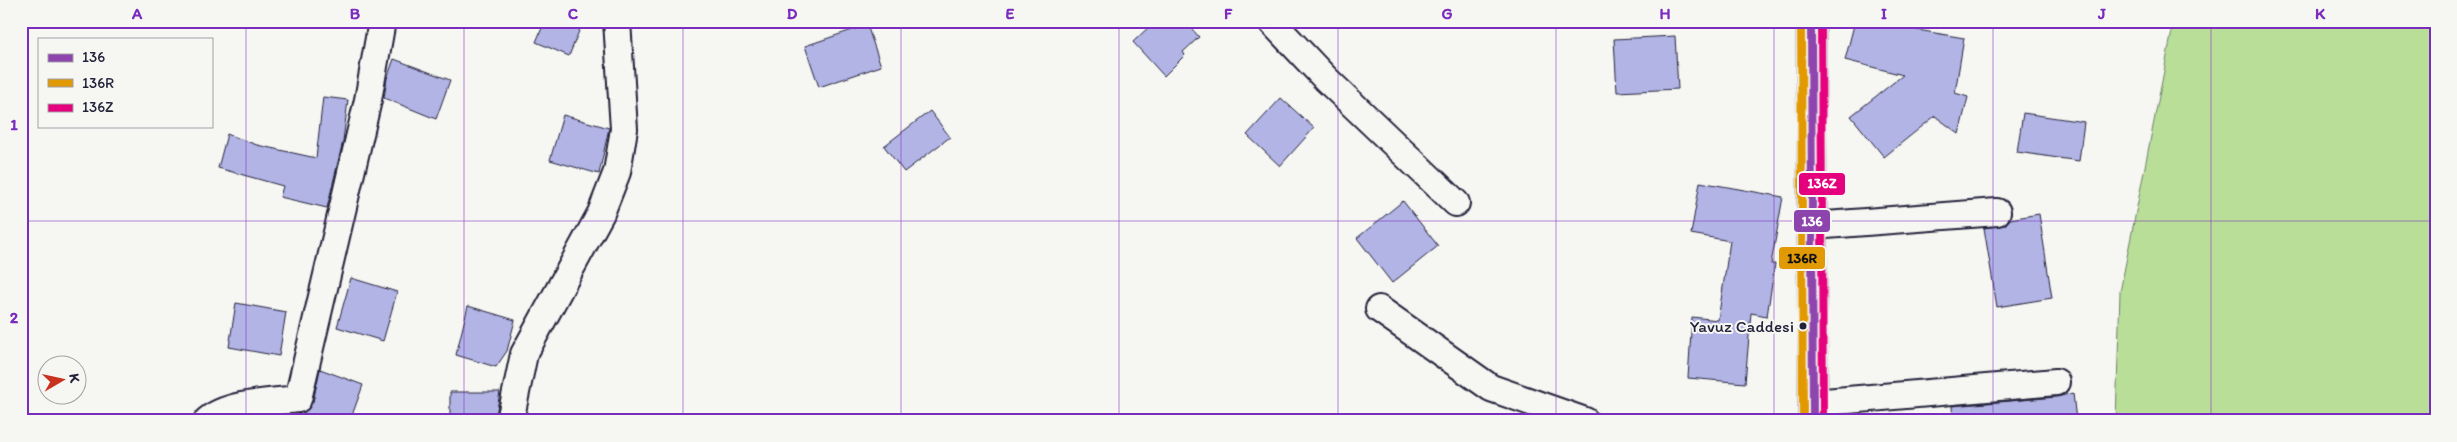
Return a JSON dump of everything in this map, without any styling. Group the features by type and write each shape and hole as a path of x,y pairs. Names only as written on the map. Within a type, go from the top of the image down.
{"main road":[{"path":"1811,21 1813,412"}],"street":[{"path":"207,421 213,415 242,406 298,399 368,100 382,21"},
{"path":"510,421 524,354 601,212 617,172 624,129 617,21"},
{"path":"1271,21 1326,79 1456,203"},
{"path":"1813,226 1997,212"},
{"path":"1379,308 1491,388 1585,421"},
{"path":"1813,412 2056,382"}],"green space":[{"path":"2174,21 2436,21 2436,421 2116,421 2120,292"}],"building":[{"path":"545,21 583,21 569,56 536,42"},
{"path":"1155,21 1185,21 1199,37 1183,52 1185,55 1164,76 1133,42"},
{"path":"1855,21 1892,21 1907,25 1906,28 1964,38 1955,93 1968,97 1959,134 1935,116 1884,157 1851,116 1903,75 1845,60"},
{"path":"867,25 881,66 819,87 805,46"},
{"path":"1675,36 1678,89 1617,92 1614,39"},
{"path":"394,59 450,80 436,119 384,98 387,78"},
{"path":"323,97 348,100 343,141 327,208 280,197 283,186 218,168 227,134 257,145 316,158"},
{"path":"1281,98 1314,128 1280,166 1247,135"},
{"path":"930,111 950,137 904,172 884,146"},
{"path":"2023,113 2084,122 2079,161 2017,152"},
{"path":"563,115 609,128 599,174 550,160"},
{"path":"1700,182 1783,197 1771,264 1775,264 1767,316 1751,313 1745,383 1688,378 1692,317 1718,320 1730,241 1691,234"},
{"path":"1403,201 1438,246 1392,283 1357,238"},
{"path":"2039,214 2052,298 1997,307 1984,228 2005,225 2010,219"},
{"path":"351,278 397,292 383,341 337,327"},
{"path":"236,303 286,312 279,356 229,347"},
{"path":"468,306 515,320 507,351 496,367 456,355"},
{"path":"320,369 363,385 350,421 324,421 303,413 313,402"},
{"path":"450,392 500,392 495,421 450,421"},
{"path":"2073,393 2076,421 1953,421 1952,406 2057,397"}],"transit line":[{"name":"136R","path":"1801,21 1803,421"},
{"name":"136","path":"1811,21 1813,421"},
{"name":"136Z","path":"1821,21 1823,421"}],"place":[{"name":"Yavuz Caddesi","path":"1803,326"}]}
